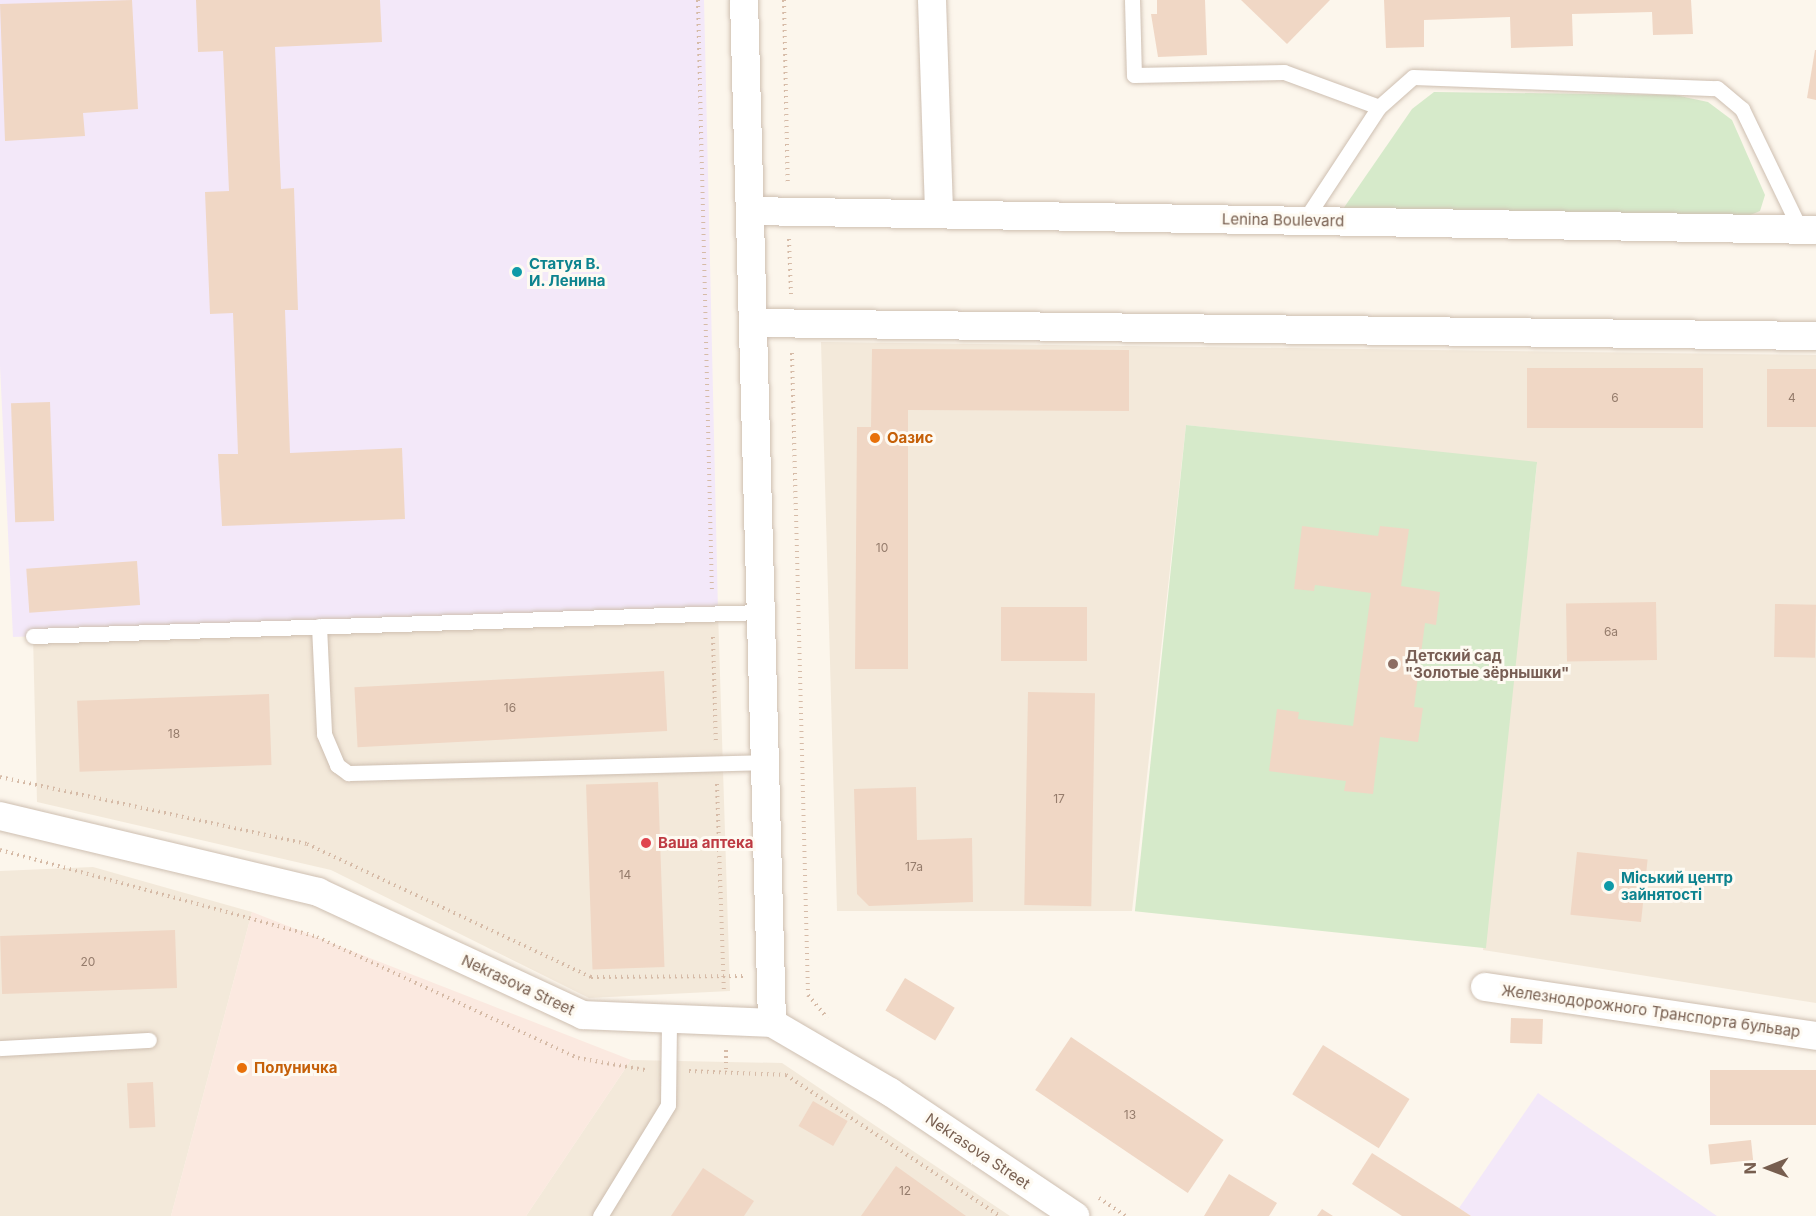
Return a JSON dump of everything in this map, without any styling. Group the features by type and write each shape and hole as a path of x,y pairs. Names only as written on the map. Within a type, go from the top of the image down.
{"street":[{"path":"744,0 763,762 772,1023"},
{"path":"932,0 939,214"},
{"name":"Lenina Boulevard","path":"750,211 1808,230"},
{"path":"753,323 1816,336"},
{"name":"Nekrasova Street","path":"0,816 318,892 583,1016 772,1023 890,1092 1075,1216"},
{"name":"Железнодорожного Транспорта бульвар","path":"1485,987 1816,1036"}],"lane":[{"path":"1132,0 1134,75 1284,72 1379,107"},
{"path":"1304,221 1379,107 1413,77 1717,88 1742,109 1808,230"},
{"path":"33,636 760,612"},
{"path":"319,626 324,734 337,765 348,773 763,762"},
{"path":"600,1216 668,1105 669,1020"},
{"path":"0,1048 149,1040"}],"path":[{"path":"698,0 717,754"},
{"path":"784,0 788,190"},
{"path":"789,226 791,298"},
{"path":"792,345 808,995 818,1012"},
{"path":"717,777 726,1072"},
{"path":"0,850 316,937 578,1058 658,1070"},
{"path":"681,1071 786,1075 1000,1216"}],"shaded area":[{"path":"0,0 704,0 718,611 13,637 0,366"},
{"path":"821,342 1816,355 1816,1003 1483,950 1537,464 1186,425 1132,911 837,911"},
{"path":"718,611 730,991 589,998 331,870 37,802 33,636"},
{"path":"93,867 252,912 171,1216 0,1216 0,871"},
{"path":"252,912 631,1060 526,1216 171,1216"},
{"path":"631,1060 782,1063 1010,1216 526,1216"},
{"path":"1538,1093 1717,1216 1471,1216 1459,1208"}],"green space":[{"path":"1434,92 1675,95 1708,102 1732,120 1765,195 1760,211 1748,216 1343,209 1412,109"},
{"path":"1186,425 1537,462 1486,948 1135,911"}],"building":[{"path":"132,0 138,109 83,113 85,136 5,141 0,4"},
{"path":"196,0 380,0 382,42 275,47 281,189 294,188 298,310 285,310 290,453 402,448 405,519 222,526 218,454 238,454 233,313 210,314 205,192 229,191 223,51 198,52"},
{"path":"1157,0 1205,0 1207,55 1158,57 1151,14 1157,14"},
{"path":"1241,0 1330,0 1287,44"},
{"path":"1384,0 1691,0 1693,34 1653,35 1652,12 1572,14 1573,46 1511,48 1510,17 1424,20 1424,47 1386,48"},
{"path":"1816,50 1816,100 1807,98"},
{"path":"872,349 1129,350 1129,411 908,410 908,669 855,669 857,427 871,427"},
{"path":"1527,368 1703,368 1703,428 1527,428"},
{"path":"1767,369 1816,369 1816,427 1767,427"},
{"path":"50,402 54,521 15,522 11,403"},
{"path":"1302,526 1378,536 1380,526 1409,529 1401,586 1440,592 1436,625 1425,623 1414,707 1423,708 1418,742 1380,737 1373,794 1344,791 1346,781 1269,771 1277,709 1299,712 1298,719 1353,726 1371,593 1315,585 1314,591 1294,589"},
{"path":"137,561 140,605 29,613 26,569"},
{"path":"1656,602 1657,660 1567,662 1566,604"},
{"path":"1775,604 1816,605 1815,658 1774,657"},
{"path":"1001,607 1087,607 1087,661 1001,661"},
{"path":"664,671 667,731 358,747 354,687"},
{"path":"1028,692 1095,693 1091,906 1024,905"},
{"path":"269,694 271,765 80,772 77,701"},
{"path":"658,782 664,967 593,969 586,785"},
{"path":"916,787 917,840 972,838 973,902 869,906 857,894 854,789"},
{"name":"Міський центр зайнятості","path":"1577,852 1648,859 1641,922 1570,915"},
{"path":"175,930 177,988 2,994 0,936"},
{"path":"905,978 955,1008 935,1040 885,1011"},
{"path":"1511,1018 1543,1019 1542,1044 1510,1043"},
{"path":"1071,1037 1224,1140 1188,1193 1035,1090"},
{"path":"1323,1045 1410,1099 1379,1148 1292,1094"},
{"path":"1710,1070 1816,1070 1816,1125 1710,1125"},
{"path":"153,1082 155,1127 129,1128 127,1083"},
{"path":"813,1101 848,1121 833,1146 798,1126"},
{"path":"1751,1140 1753,1160 1710,1164 1708,1144"},
{"path":"1372,1153 1471,1216 1402,1216 1352,1184"},
{"path":"896,1166 966,1216 861,1216"},
{"path":"703,1168 754,1201 744,1216 671,1216"},
{"path":"1229,1174 1277,1203 1269,1216 1204,1216"},
{"path":"1322,1209 1333,1216 1317,1216"}],"place":[{"name":"Статуя В. И. Ленина","path":"517,272"},
{"name":"Оазис","path":"875,438"},
{"name":"Детский сад \"Золотые зёрнышки\"","path":"1393,664"},
{"name":"Ваша аптека","path":"646,843"},
{"name":"Міський центр зайнятості","path":"1609,886"},
{"name":"Полуничка","path":"242,1068"}]}
